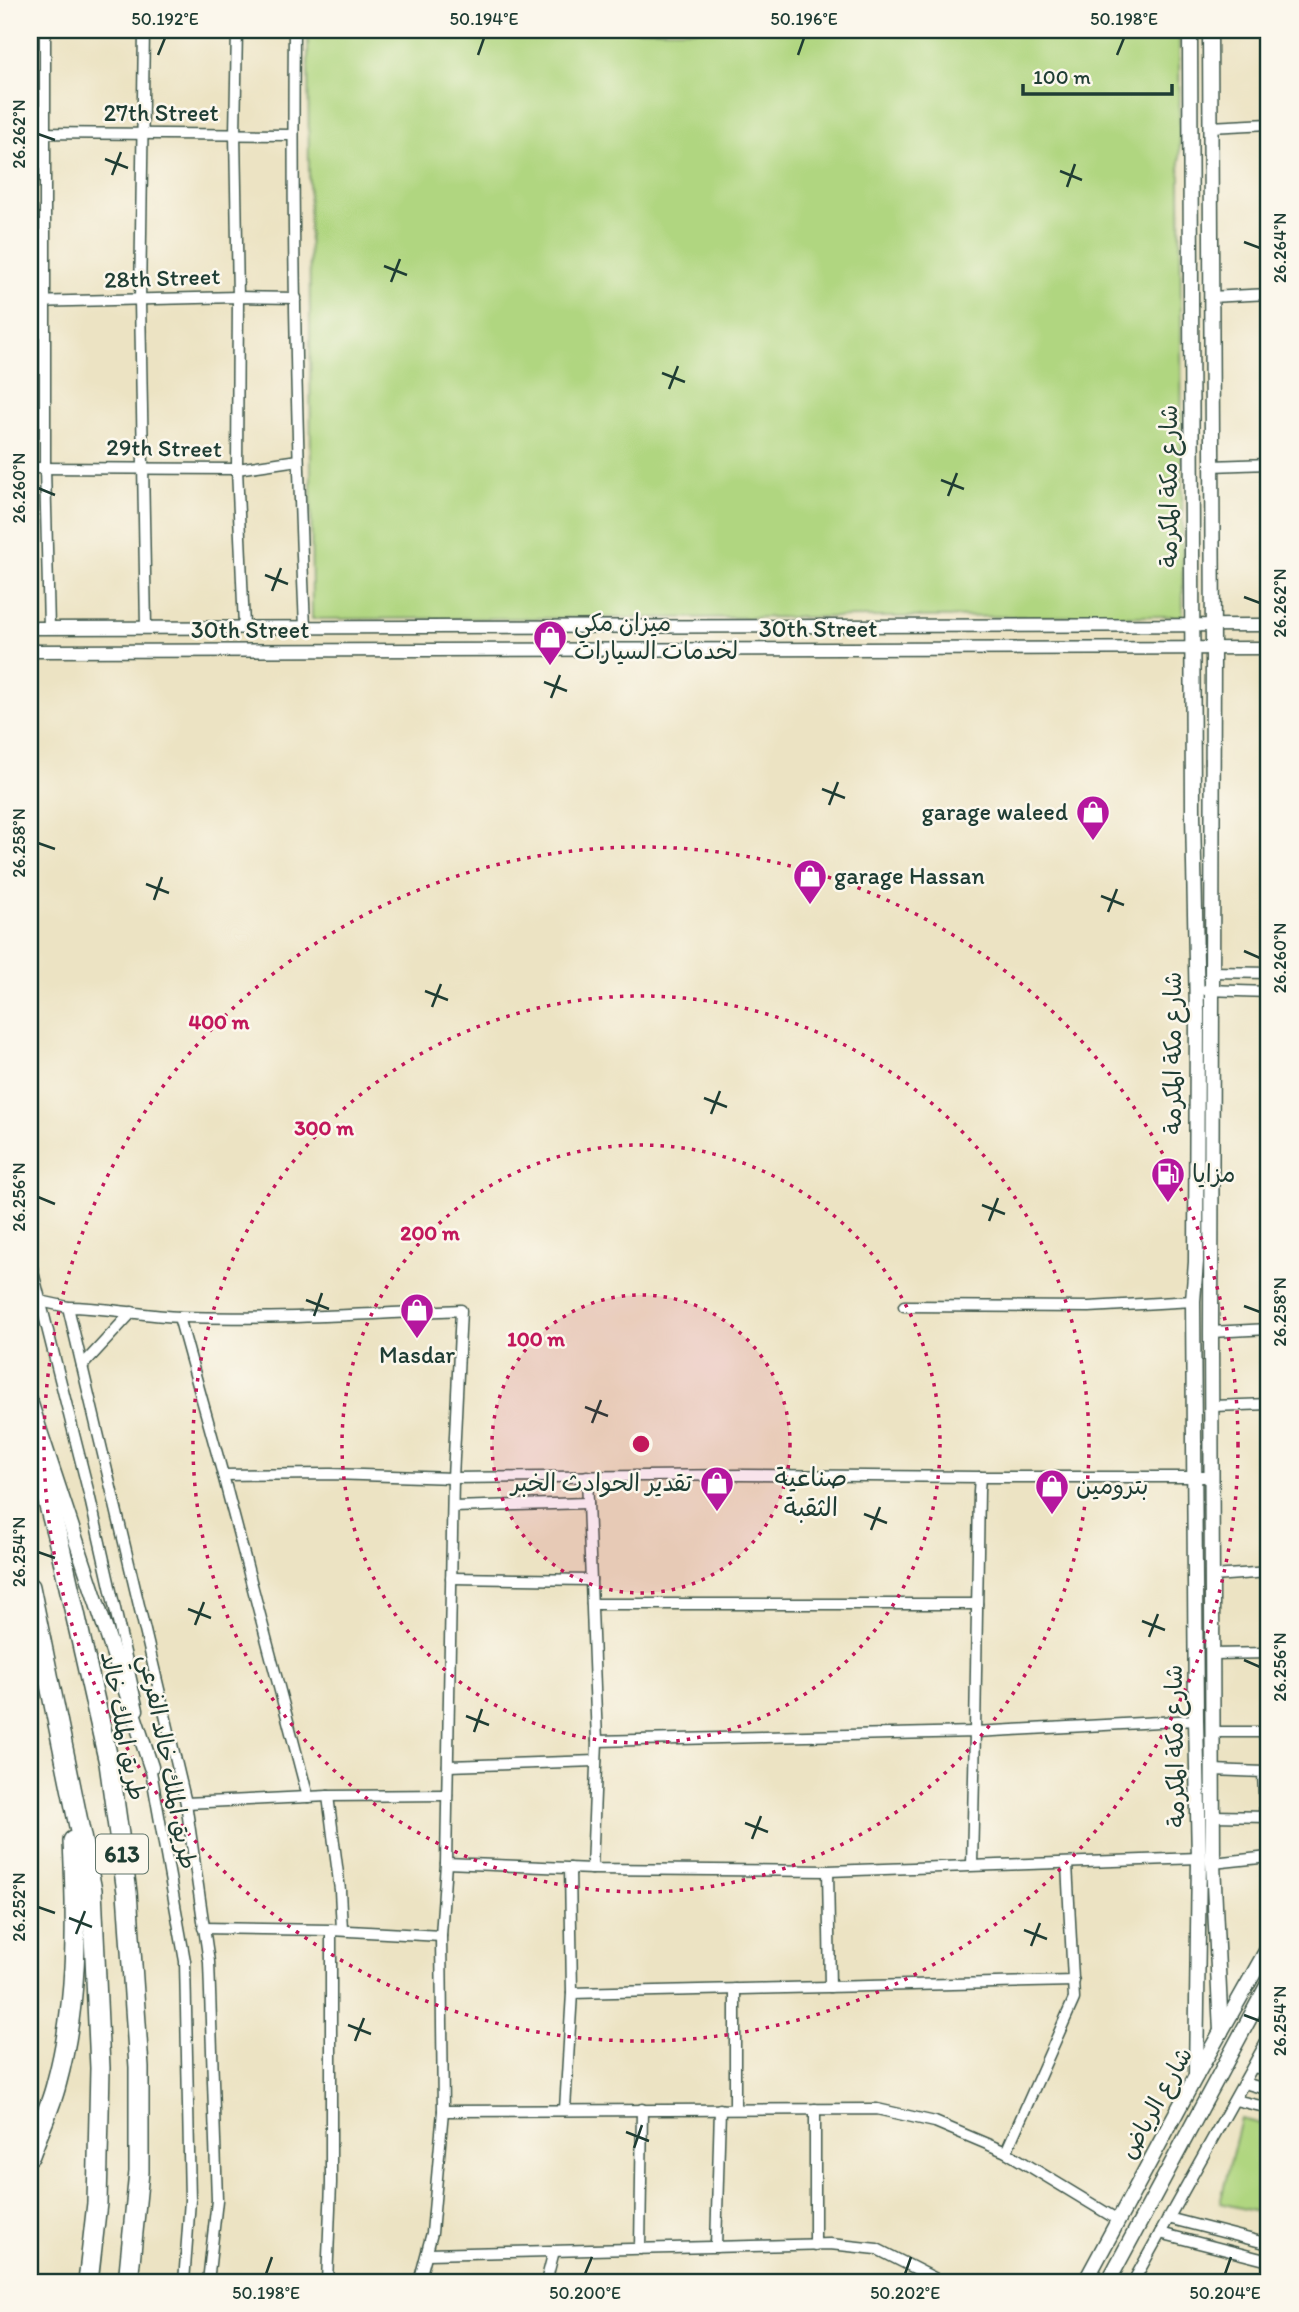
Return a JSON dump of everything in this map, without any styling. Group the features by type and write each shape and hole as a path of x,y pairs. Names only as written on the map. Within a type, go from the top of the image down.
{"highway":[{"name":"طريق الملك خالد","path":"30,1435 60,1547 108,1763 127,1892 139,2067 139,2172 128,2282"},
{"name":"613","path":"30,1587 92,1890 100,2068 97,2203 88,2282"},
{"path":"31,2150 56,2086 75,1969 75,1892 69,1773"}],"main road":[{"name":"شارع مكة المكرمة","path":"1190,30 1192,648 1197,989 1196,1262 1193,1301 1196,1720 1221,2032"},
{"name":"شارع مكة المكرمة","path":"1196,2076 1206,1861 1213,1816 1210,30"},
{"path":"30,1401 151,1767"},
{"path":"1196,1647 1206,1664 1213,1660"},
{"name":"شارع الرياض","path":"1085,2282 1269,1947"},
{"name":"شارع الرياض","path":"1108,2282 1269,1982"},
{"path":"1219,1990 1230,1994 1243,1992"}],"street":[{"path":"46,30 45,468 49,628"},
{"path":"144,30 140,301 146,627"},
{"path":"237,30 237,469 244,626"},
{"path":"294,30 298,460 305,626"},
{"path":"1210,127 1269,124"},
{"name":"27th Street","path":"30,133 293,135"},
{"path":"1210,297 1269,294"},
{"name":"28th Street","path":"30,302 296,298"},
{"name":"29th Street","path":"30,468 237,469 298,460"},
{"path":"1211,466 1269,464"},
{"name":"30th Street","path":"30,628 1269,625"},
{"name":"30th Street","path":"30,651 1269,648"},
{"path":"1212,972 1269,973"},
{"path":"1197,989 1269,992"},
{"name":"طريق الملك خالد الفرعي","path":"30,1260 89,1494 151,1767 185,1961 190,2200 184,2282"},
{"path":"40,1301 68,1307 94,1307 179,1317 461,1310 453,1478 446,1863 442,1936 443,2111 432,2233 419,2282"},
{"path":"904,1306 1089,1307 1193,1301"},
{"path":"68,1307 186,1803 209,1962 217,2200 208,2282"},
{"path":"82,1366 132,1312"},
{"path":"179,1317 308,1797"},
{"path":"1211,1332 1269,1329"},
{"path":"1213,1406 1269,1404"},
{"path":"223,1475 331,1474 453,1478 1213,1476"},
{"path":"587,1476 597,1741 592,1869"},
{"path":"972,1865 980,1477"},
{"path":"453,1507 588,1503"},
{"path":"1213,1576 1269,1572"},
{"path":"451,1578 591,1580"},
{"path":"592,1604 977,1604"},
{"path":"1213,1660 1269,1653"},
{"path":"597,1741 975,1732 1196,1720"},
{"path":"1213,1732 1269,1732"},
{"path":"448,1766 596,1761"},
{"path":"1213,1770 1263,1772 1267,1817 1213,1816"},
{"path":"186,1803 328,1796 447,1795"},
{"path":"327,2282 340,1890 328,1796"},
{"path":"446,1863 592,1869 828,1871 1269,1857"},
{"path":"1006,2152 1073,2000 1067,1864"},
{"path":"565,2109 572,1993 570,1868"},
{"path":"828,1871 830,1987"},
{"path":"203,1928 337,1930 442,1936"},
{"path":"572,1993 1073,1981"},
{"path":"735,1989 735,2109"},
{"path":"1133,2282 1269,2037"},
{"path":"1254,2067 1269,2070"},
{"path":"1244,2083 1269,2090"},
{"path":"1235,2100 1269,2108"},
{"path":"640,2249 642,2109"},
{"path":"716,2247 720,2109"},
{"path":"815,2109 815,2245"},
{"path":"443,2111 877,2109 935,2122 1006,2152 1118,2220"},
{"path":"1168,2218 1269,2244"},
{"path":"1160,2233 1269,2261"},
{"path":"428,2254 815,2245 877,2249 937,2281"},
{"path":"546,2282 554,2251"}],"green space":[{"path":"308,30 1179,30 1183,616 312,619"},
{"path":"1241,2119 1269,2126 1269,2215 1220,2203"}],"place":[{"name":"ميزان مكي لخدمات السيارات","path":"550,667"},
{"name":"garage waleed","path":"1093,842"},
{"name":"garage Hassan","path":"810,906"},
{"name":"مزايا","path":"1168,1204"},
{"name":"Masdar","path":"417,1340"},
{"name":"تقدير الحوادث الخبر","path":"717,1513"},
{"name":"بترومين","path":"1052,1516"}],"district":[{"name":"صناعية الثقبة","path":"811,1492"}]}
